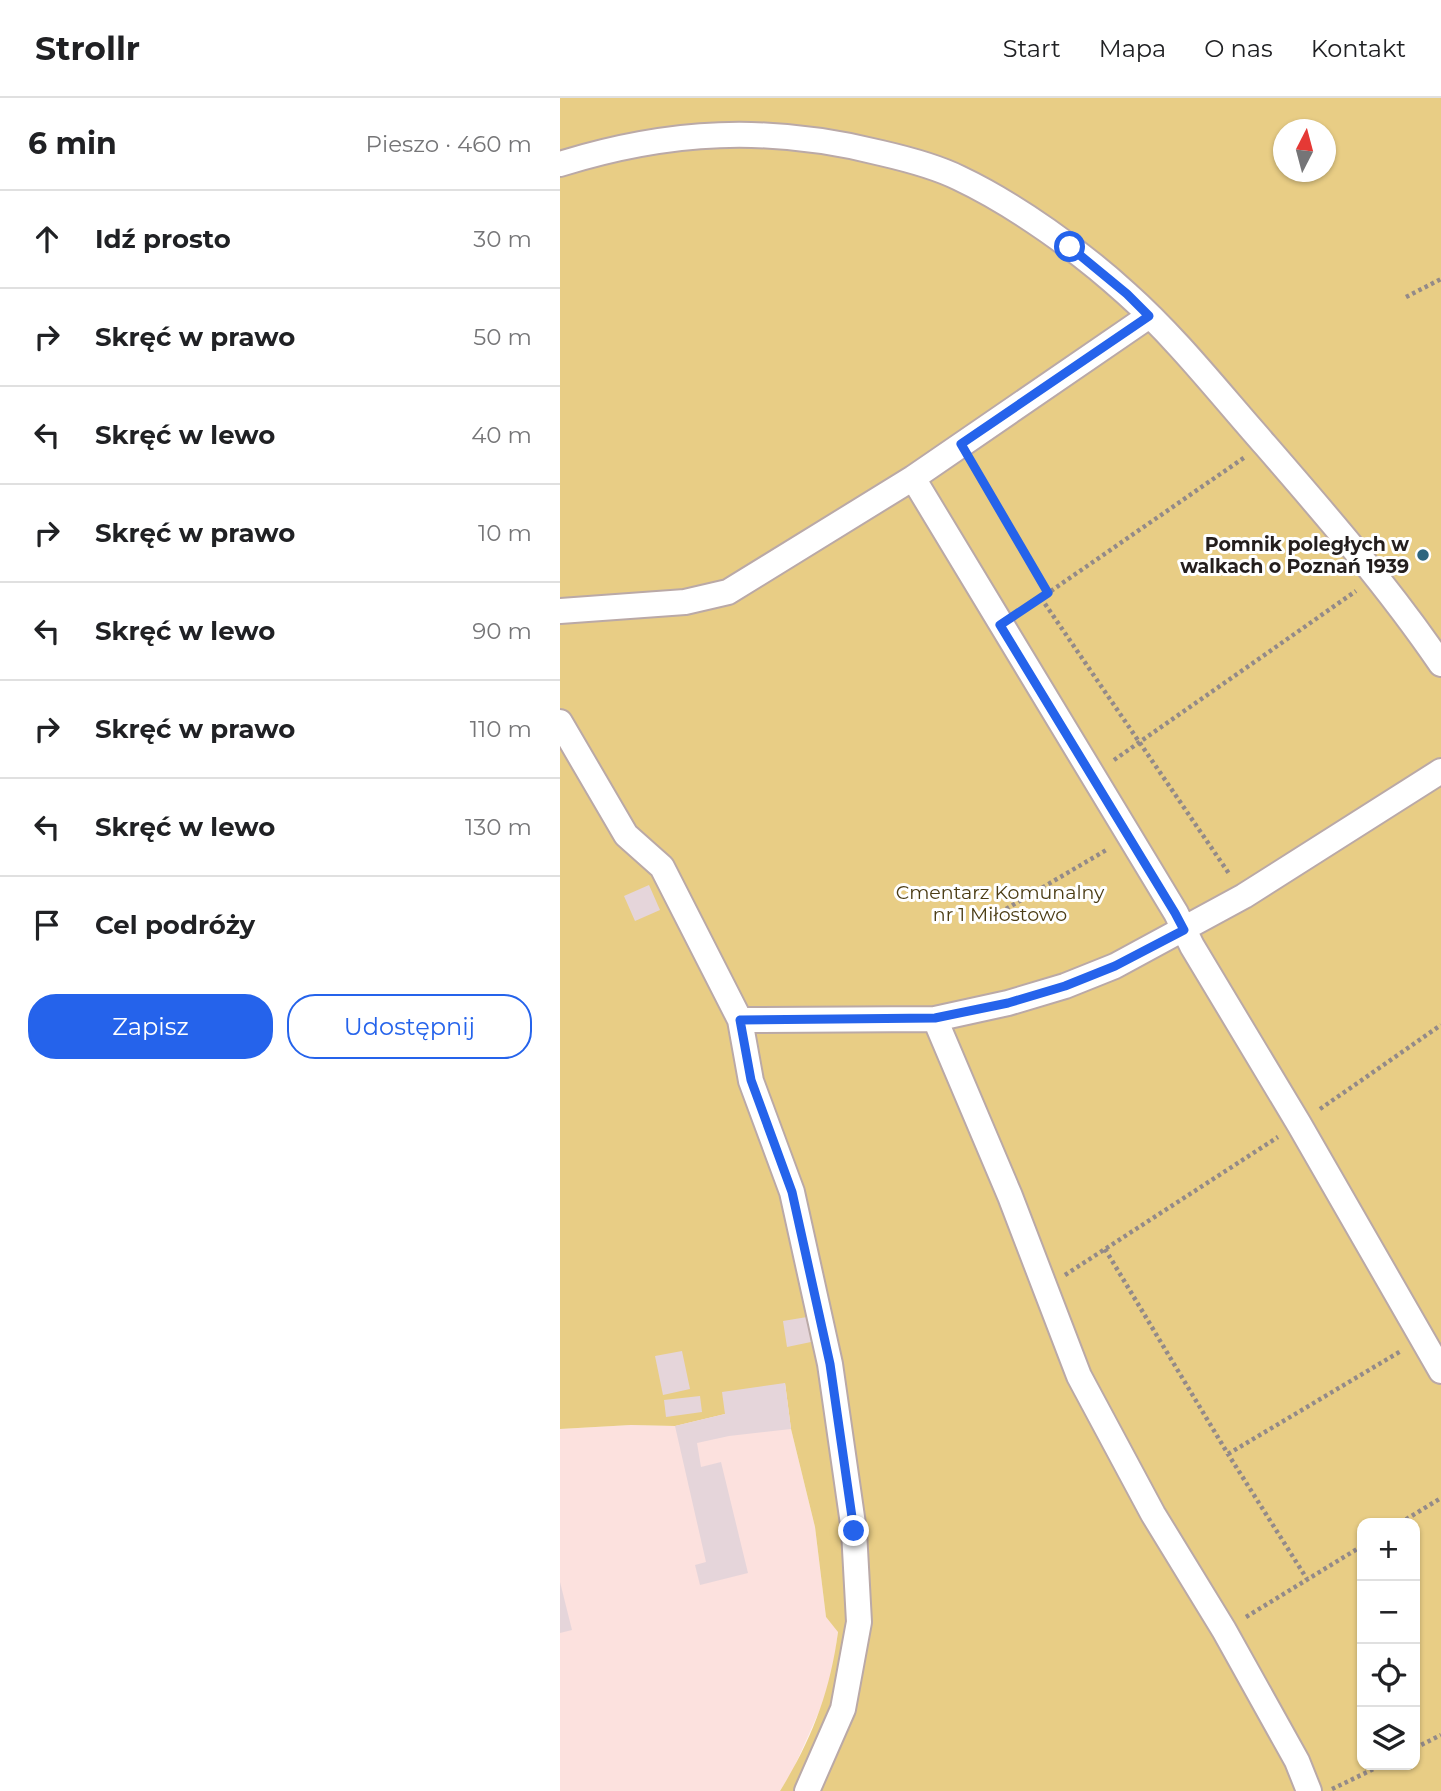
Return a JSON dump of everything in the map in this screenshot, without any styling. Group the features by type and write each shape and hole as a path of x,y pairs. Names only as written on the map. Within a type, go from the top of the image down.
{"street":[{"path":"560,164 616,148 674,137 773,135 811,139 904,159 958,177 1012,208 1070,247 1149,316 1329,518 1441,664"},
{"path":"560,611 685,602 728,592 913,478 1149,316"},
{"path":"913,478 1175,913 1441,1371"},
{"path":"560,722 626,835 662,867 740,1020 751,1080 795,1205 830,1364 854,1531 859,1622 843,1709 807,1791"},
{"path":"740,1020 935,1018 1008,1003 1065,986 1115,966 1184,930 1441,771"},
{"path":"935,1018 1010,1196 1079,1376 1153,1514 1224,1630 1297,1761 1309,1791"}],"path":[{"path":"1406,297 1441,279"},
{"path":"961,444 1048,593"},
{"path":"1000,625 1264,444"},
{"path":"1091,776 1376,578"},
{"path":"1041,598 1244,895"},
{"path":"994,916 1108,849 1101,839"},
{"path":"1044,1289 1299,1124 1441,1026"},
{"path":"1105,1249 1228,1454 1307,1579"},
{"path":"1228,1454 1423,1338"},
{"path":"1409,1518 1441,1499"},
{"path":"1224,1630 1357,1549"},
{"path":"1420,1746 1441,1735"},
{"path":"1328,1791 1371,1770"}],"shaded area":[{"path":"785,1383 791,1429 815,1527 826,1617 838,1631 833,1670 822,1705 792,1772 780,1791 560,1791 560,1429 631,1425 675,1426 722,1392"}],"green space":[{"name":"Cmentarz Komunalny nr 1 Miłostowo","path":"560,98 1441,98 1441,1791 780,1791 810,1734 825,1695 838,1632 826,1617 815,1527 791,1429 785,1383 725,1414 675,1426 631,1425 560,1429"}],"building":[{"path":"649,885 660,910 635,921 624,896"},
{"path":"807,1317 811,1342 787,1347 783,1321"},
{"path":"682,1351 690,1389 663,1395 655,1356"},
{"path":"785,1383 791,1429 729,1436 697,1443 701,1467 721,1462 748,1573 700,1585 695,1565 706,1562 675,1426 725,1414 722,1392"},
{"path":"700,1396 702,1412 666,1417 664,1400"},
{"path":"560,1582 572,1630 560,1633"}],"place":[{"name":"Pomnik poległych w walkach o Poznań 1939","path":"1423,555"}],"route":[{"path":"854,1531 830,1364 792,1192 751,1080 740,1020 935,1018 1008,1003 1065,986 1115,966 1184,930 1000,625 1048,593 961,444 1149,316 1070,247"}]}
